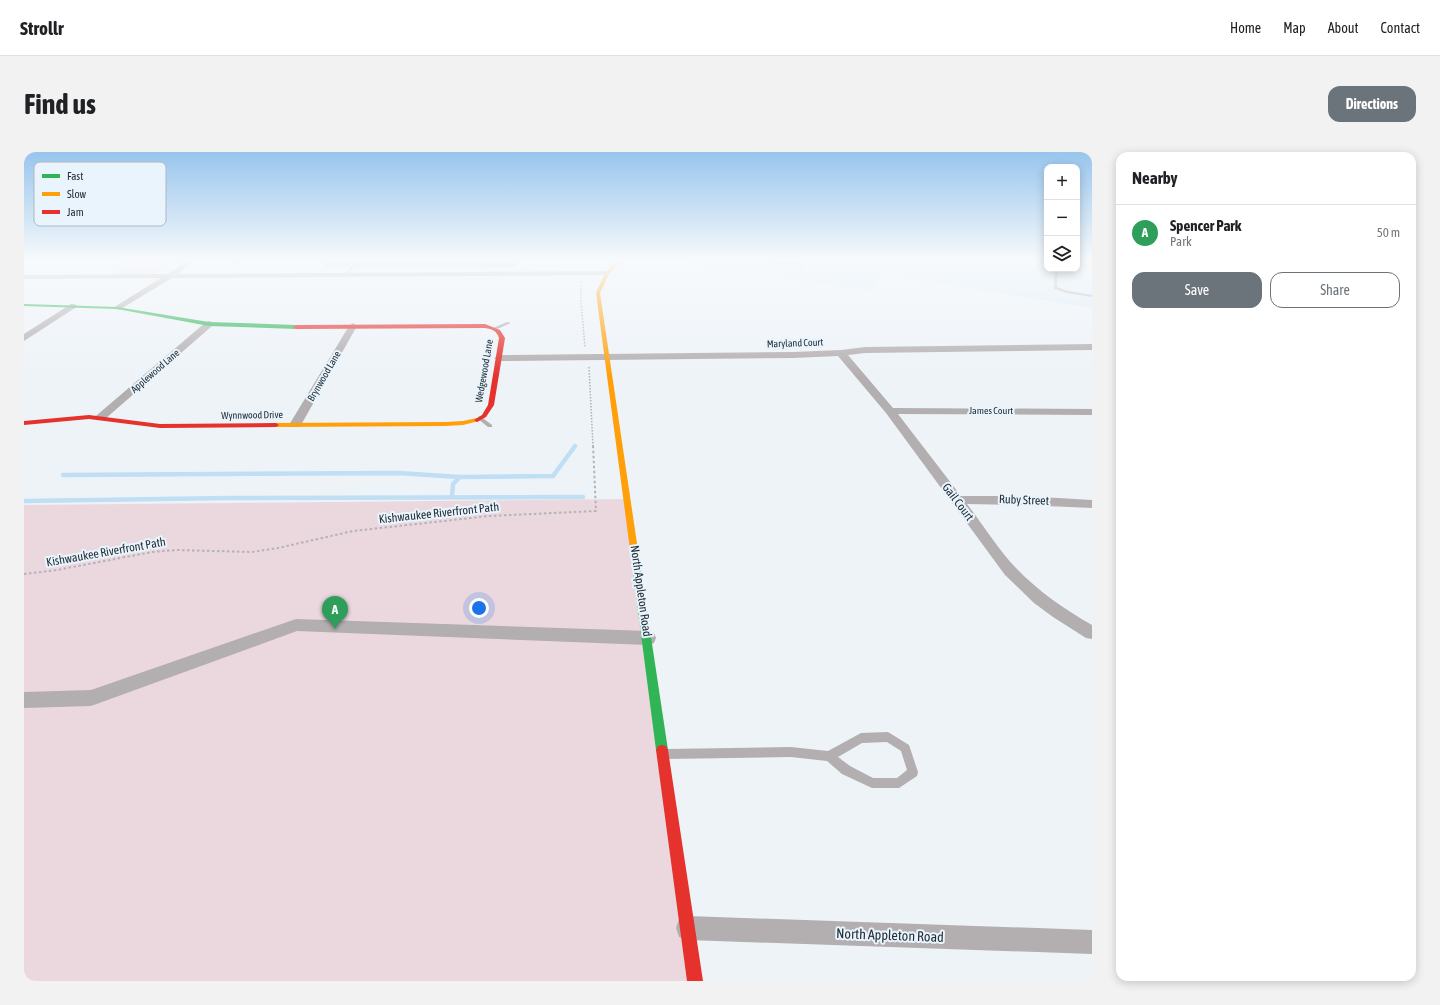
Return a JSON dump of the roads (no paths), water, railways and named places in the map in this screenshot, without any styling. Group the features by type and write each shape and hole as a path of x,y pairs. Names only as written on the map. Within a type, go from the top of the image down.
{"street":[{"path":"119,308 132,300"},
{"name":"North Appleton Road","path":"599,300 648,638 662,754 695,981"},
{"path":"24,305 119,308 209,324 290,327 485,326 495,328"},
{"path":"24,338 74,306"},
{"name":"Applewood Lane","path":"101,417 209,324"},
{"name":"Brynwood Lane","path":"295,425 353,326"},
{"name":"Wedgewood Lane","path":"480,418 485,415 491,405 499,358 501,334 495,328"},
{"name":"Maryland Court","path":"499,358 841,353 873,350 1092,347"},
{"name":"Gail Court","path":"841,353 890,411 1010,571 1024,585 1059,613 1092,633"},
{"name":"James Court","path":"890,411 1092,412"},
{"name":"Wynnwood Drive","path":"24,423 75,417 101,417 160,426 456,424 480,418"},
{"name":"Ruby Street","path":"957,500 1039,500 1092,504"},
{"path":"24,700 91,698 296,625 648,638"},
{"name":"North Appleton Road","path":"688,928 1092,942"}],"lane":[{"path":"495,328 510,323"},
{"path":"480,418 490,426"},
{"path":"662,754 791,752 830,756 846,770 872,783 899,783 913,772 905,748 888,737 861,738 830,756"}],"waterway":[{"path":"460,477 553,476 575,446"},
{"path":"63,475 398,473 460,477"},
{"path":"452,497 453,484 460,477"},
{"path":"24,501 228,498 583,497"}],"place":[{"name":"Spencer Park","path":"335,629"}]}
